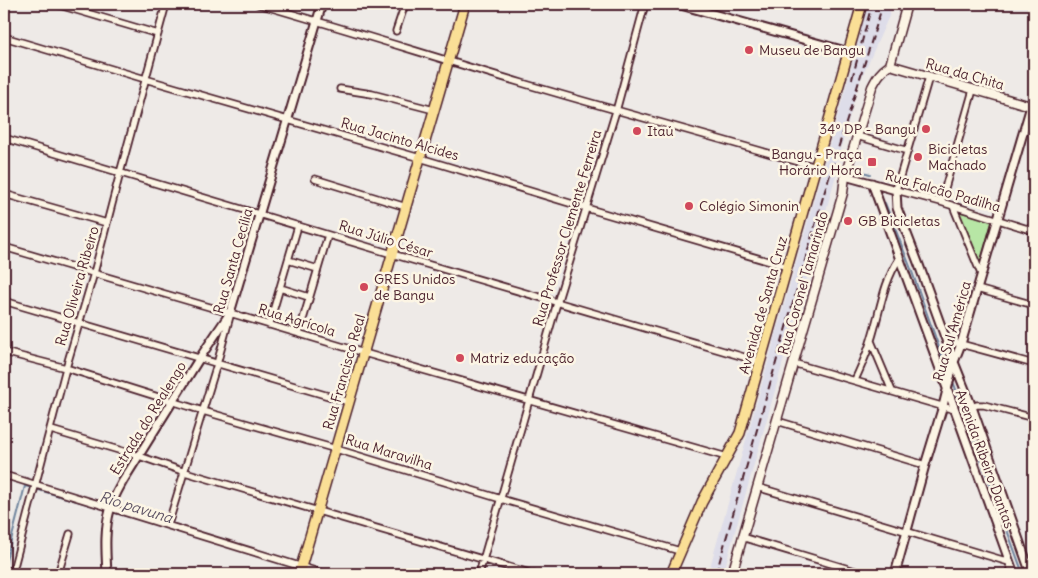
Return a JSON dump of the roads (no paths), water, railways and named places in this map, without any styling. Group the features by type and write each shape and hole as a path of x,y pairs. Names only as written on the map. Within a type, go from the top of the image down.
{"main road":[{"name":"Rua Francisco Real","path":"300,571 465,4"},
{"name":"Avenida de Santa Cruz","path":"671,574 702,502 740,433 862,4"},
{"name":"Rua Coronel Tamarindo","path":"732,574 872,86 882,70 890,65 907,4"},
{"name":"Rua da Chita","path":"890,65 1033,107"},
{"name":"Rua Sul América","path":"1033,107 1034,95"}],"street":[{"path":"56,4 158,34"},
{"name":"Rua Oliveira Ribeiro","path":"12,574 66,368 94,273 166,4"},
{"path":"258,4 317,20 448,62 816,167"},
{"name":"Rua Santa Cecília","path":"168,525 322,4"},
{"path":"396,31 405,4"},
{"name":"Rua Professor Clemente Ferreira","path":"479,574 616,111 645,4"},
{"path":"677,4 849,52"},
{"name":"Rua Jacinto Alcides","path":"4,37 788,266"},
{"path":"896,190 929,77"},
{"path":"340,89 372,94 434,110"},
{"path":"941,202 973,90"},
{"name":"Rua Sul América","path":"895,574 954,362 1033,107"},
{"path":"857,136 908,151"},
{"name":"Rua Júlio César","path":"4,138 761,362"},
{"name":"Rua Falcão Padilha","path":"845,176 941,202 1034,231"},
{"path":"315,179 406,207"},
{"name":"Avenida Ribeiro Dantas","path":"872,183 1014,574"},
{"name":"Avenida Ribeiro Dantas","path":"896,190 897,208 972,407 1031,574"},
{"path":"4,194 107,223"},
{"path":"953,206 981,274"},
{"path":"269,325 298,226"},
{"path":"299,333 328,235"},
{"name":"Rua Agrícola","path":"4,247 364,353 727,456"},
{"path":"856,380 871,341 886,283 899,259"},
{"path":"288,260 318,269"},
{"path":"280,288 309,297"},
{"path":"977,289 1034,305"},
{"path":"4,301 349,402"},
{"name":"Estrada do Realengo","path":"107,574 106,538 110,508 123,481 172,401 230,313"},
{"path":"946,340 1034,364"},
{"path":"871,341 892,391"},
{"name":"Rua Maravilha","path":"4,352 66,368 203,411 680,551"},
{"path":"793,363 955,410"},
{"path":"972,407 984,405 1032,418 1034,428"},
{"path":"776,421 925,465"},
{"path":"51,430 139,456 184,472 533,574"},
{"path":"4,475 168,525 300,571 325,574"},
{"path":"757,487 1009,562"},
{"path":"58,574 70,534"},
{"path":"742,538 865,574"}],"waterway":[{"path":"853,169 870,174"},
{"path":"885,203 946,367"},
{"path":"954,384 1023,574"},
{"name":"Rio pavuna","path":"4,568 25,486 108,510"},
{"name":"Rio pavuna","path":"112,512 144,521"}],"railway":[{"path":"852,79 872,4"},
{"path":"716,574 823,197 883,4"}],"place":[{"name":"Museu de Bangu","path":"749,50"},
{"name":"34º DP - Bangu","path":"926,129"},
{"name":"Itaú","path":"637,131"},
{"name":"Bicicletas Machado","path":"918,157"},
{"name":"Bangu - Praça Horário Hora","path":"872,162"},
{"name":"Colégio Simonin","path":"689,206"},
{"name":"GB Bicicletas","path":"848,221"},
{"name":"GRES Unidos de Bangu","path":"364,287"},
{"name":"Matriz educação","path":"460,358"}]}
